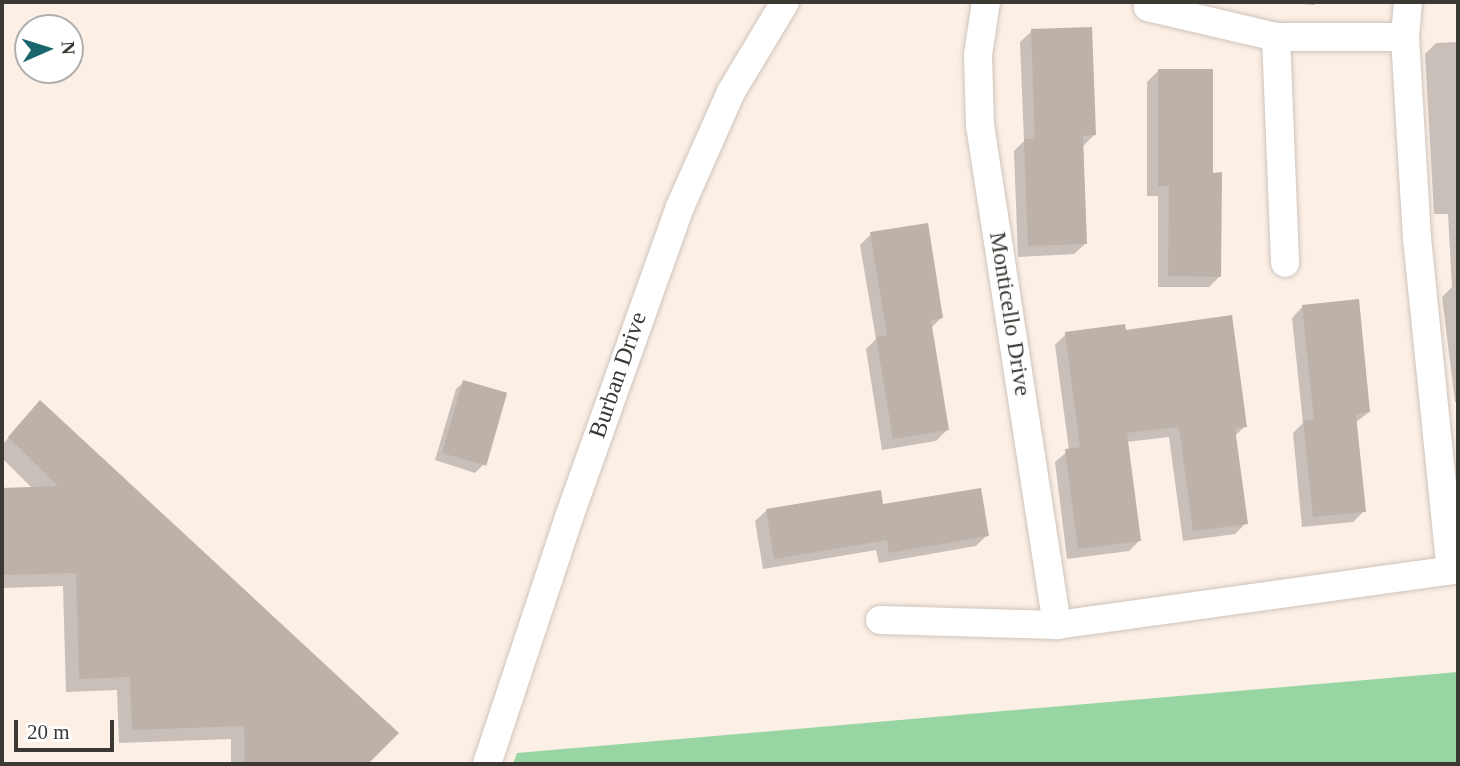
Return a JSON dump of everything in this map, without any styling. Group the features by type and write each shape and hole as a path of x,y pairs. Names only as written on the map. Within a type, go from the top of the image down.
{"street":[{"name":"Burban Drive","path":"487,764 569,517 680,207 731,92 785,2"},
{"name":"Monticello Drive","path":"986,2 978,55 979,125 1057,625"},
{"path":"1153,2 1148,7 1276,37 1405,37"},
{"path":"880,620 1057,625 1455,570 1418,238 1405,37 1408,2"},
{"path":"1276,37 1285,263"}],"green space":[{"path":"1458,672 1458,764 513,764 517,753"}],"building":[{"path":"1092,27 1096,135 1083,136 1087,244 1028,246 1024,139 1035,139 1031,29"},
{"path":"1158,69 1213,69 1213,173 1222,172 1221,277 1168,276 1169,186 1158,186"},
{"path":"928,223 943,318 931,320 949,430 893,439 876,337 887,335 870,232"},
{"path":"1359,299 1370,412 1356,414 1366,512 1313,517 1303,420 1314,420 1302,305"},
{"path":"1232,315 1247,427 1235,428 1248,524 1193,531 1179,427 1127,433 1141,541 1078,549 1065,449 1080,447 1065,332 1125,324 1126,330"},
{"path":"463,380 507,393 486,466 442,453"},
{"path":"40,400 399,733 368,764 245,764 244,726 132,730 130,677 79,679 76,573 2,575 2,488 58,486 8,437"},
{"path":"981,488 989,536 889,553 887,540 774,559 766,509 881,490 883,504"}]}
